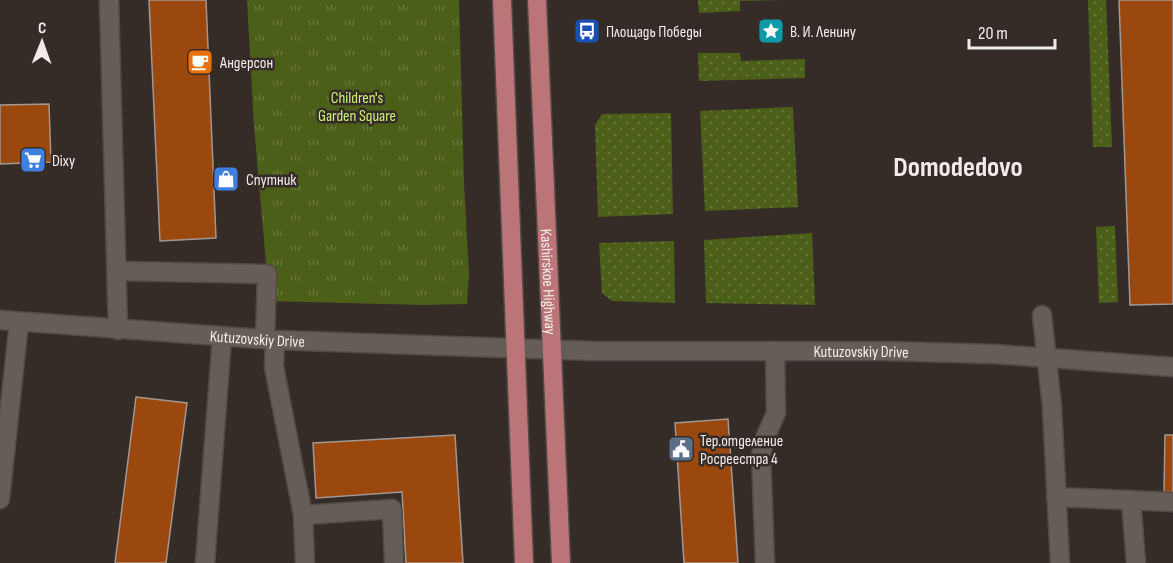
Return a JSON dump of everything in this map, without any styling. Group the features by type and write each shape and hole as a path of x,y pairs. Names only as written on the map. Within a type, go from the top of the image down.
{"main road":[{"path":"502,0 524,563"},
{"name":"Kashirskoe Highway","path":"537,0 561,563"}],"street":[{"path":"110,0 118,330"},
{"path":"117,271 267,274 270,340 303,515 305,563"},
{"path":"1042,315 1052,407 1060,563"},
{"name":"Kutuzovskiy Drive","path":"0,320 270,340 551,350 885,351 1048,358 1173,367"},
{"path":"0,499 19,322"},
{"path":"205,563 222,337"},
{"path":"765,563 761,455 765,438 776,413 775,351"},
{"path":"1056,497 1173,502"},
{"path":"1131,500 1136,563"},
{"path":"303,515 392,508 394,563"}],"green space":[{"name":"Children's Garden Square","path":"247,0 459,0 469,275 467,304 266,301 267,274 254,126"},
{"path":"698,0 782,0 740,1 740,11 699,13"},
{"path":"1088,0 1106,0 1112,147 1093,147"},
{"path":"698,53 740,53 741,61 805,59 805,78 699,81"},
{"path":"793,107 798,207 705,211 700,111"},
{"path":"671,113 673,214 598,217 595,125 602,114"},
{"path":"1115,226 1118,302 1099,303 1096,227"},
{"path":"812,233 815,305 706,303 704,240"},
{"path":"674,241 675,303 612,301 602,293 599,243"}],"building":[{"path":"149,0 206,0 216,238 160,241"},
{"path":"1119,0 1173,0 1173,304 1130,305"},
{"path":"49,104 51,162 0,164 0,105"},
{"path":"136,397 187,403 166,563 115,563"},
{"path":"728,419 738,563 684,563 675,423"},
{"path":"455,435 463,563 406,563 402,492 316,498 313,443"},
{"path":"1165,435 1173,435 1173,492 1164,492"}],"place":[{"name":"Площадь Победы","path":"587,31"},
{"name":"В. И. Ленину","path":"771,31"},
{"name":"Андерсон","path":"200,62"},
{"name":"Dixy","path":"33,160"},
{"name":"Спутник","path":"226,179"},
{"name":"Тер.отделение Росреестра 4","path":"681,449"}],"district":[{"name":"Domodedovo","path":"958,166"}]}
